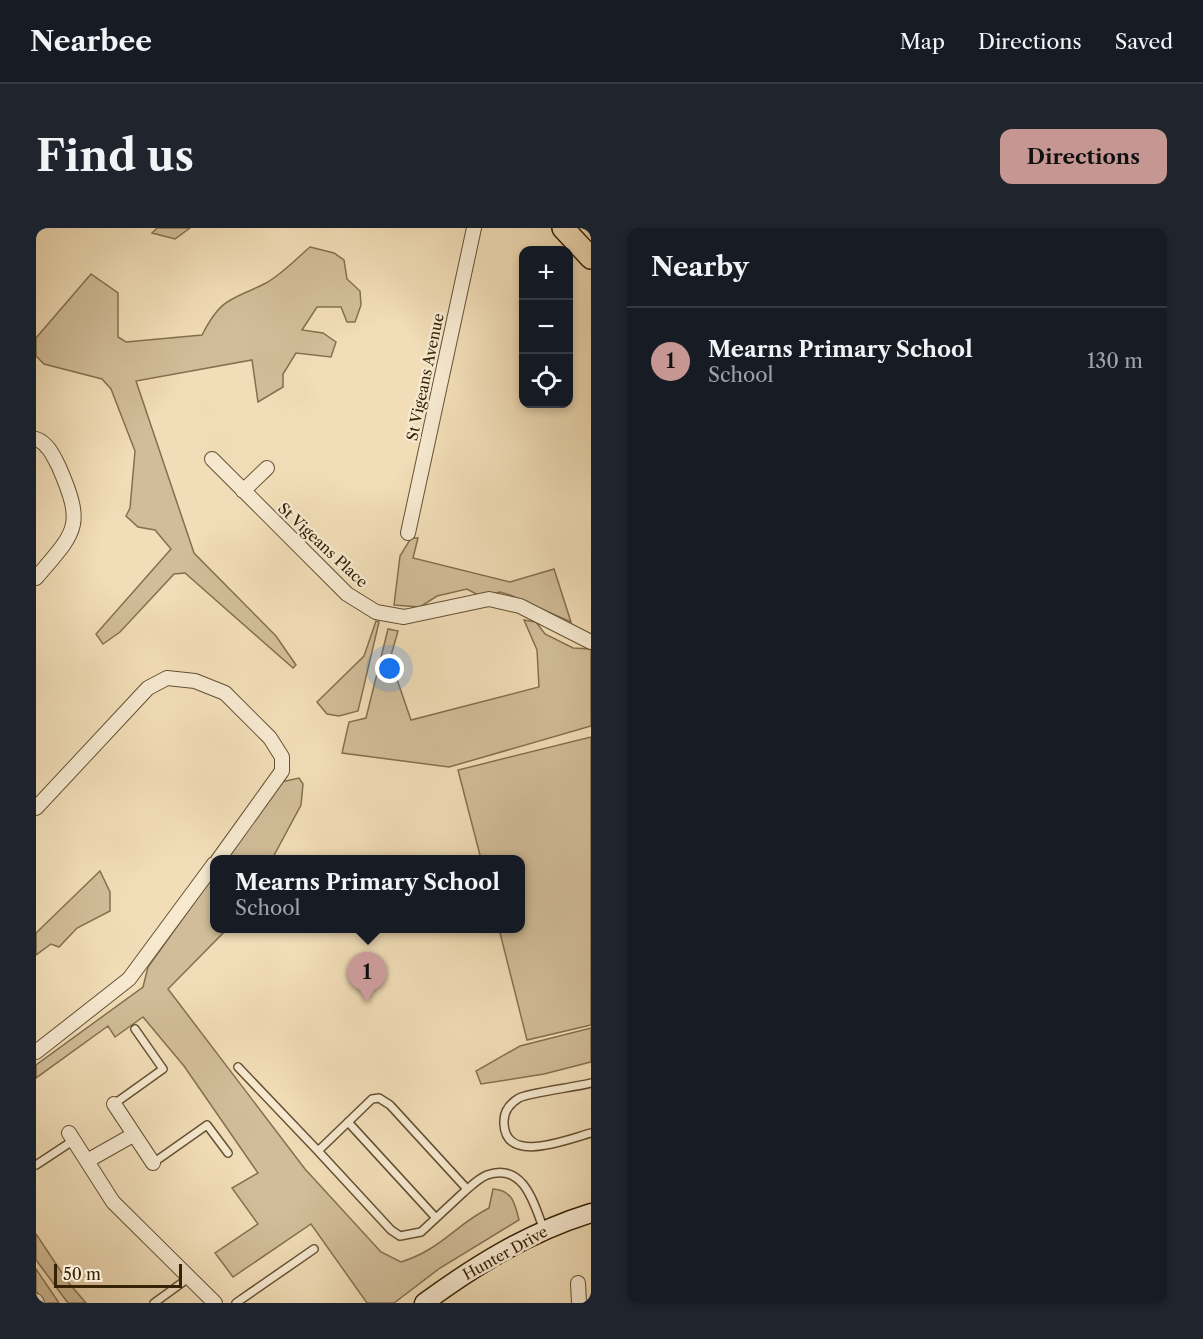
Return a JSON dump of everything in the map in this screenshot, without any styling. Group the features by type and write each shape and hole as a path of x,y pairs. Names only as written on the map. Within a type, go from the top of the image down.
{"main road":[{"path":"563,228 591,258"}],"street":[{"name":"St Vigeans Avenue","path":"408,533 474,228"},
{"path":"36,439 53,454 71,495 75,520 66,543 36,578"},
{"name":"St Vigeans Place","path":"212,459 347,594 376,612 404,616 489,599 520,606 591,642"},
{"path":"243,491 267,468"},
{"path":"36,808 148,688 167,678 195,681 225,693 270,738 282,757 282,771 222,855"},
{"path":"36,1052 129,980 210,869"},
{"path":"114,1104 153,1163"},
{"path":"87,1161 133,1135"},
{"path":"71,1137 113,1202 215,1303"},
{"name":"Hunter Drive","path":"424,1303 489,1257 544,1230 591,1213"},
{"path":"578,1283 579,1303"}],"lane":[{"path":"114,1104 163,1069 135,1029"},
{"path":"238,1067 391,1230 400,1236 421,1232 467,1189 485,1176 500,1173 511,1175 528,1190 544,1230"},
{"path":"591,1083 521,1096 508,1105 504,1121 505,1132 513,1143 526,1148 591,1133"},
{"path":"318,1151 372,1099 379,1098 390,1105 467,1189"},
{"path":"348,1122 436,1218"},
{"path":"153,1163 207,1125 228,1153"},
{"path":"36,1165 71,1137"},
{"path":"236,1303 314,1248"},
{"path":"154,1303 190,1277"}],"shaded area":[{"path":"157,228 190,228 175,239 152,233"},
{"path":"310,247 334,253 344,260 347,279 360,291 361,305 355,322 347,322 341,307 317,307 302,330 323,333 336,342 331,357 296,353 283,374 283,387 258,402 252,360 136,381 194,553 276,636 296,665 293,668 185,573 174,574 120,632 103,644 96,634 171,549 155,530 138,527 126,516 130,508 135,451 111,389 102,379 44,364 36,356 36,338 91,274 118,293 118,337 126,342 202,335 209,322 228,301 266,283"},
{"path":"411,538 418,538 413,558 510,582 554,569 571,622 500,592 480,596 467,589 437,596 420,607 394,605 400,556"},
{"path":"524,620 536,622 545,634 573,648 591,649 591,726 449,767 342,753 349,722 366,718 388,629 398,631 390,659 411,720 539,687 537,650"},
{"path":"376,621 379,622 358,711 339,716 327,714 317,702 364,656"},
{"path":"591,737 591,1025 527,1040 500,933 525,933 525,855 480,855 458,770"},
{"path":"299,778 303,784 301,805 274,855 229,855 281,782"},
{"path":"100,871 110,892 110,911 77,928 59,947 51,944 36,955 36,933"},
{"path":"210,881 210,933 223,933 168,989 305,1169 381,1252 401,1262 438,1244 489,1208 493,1189 505,1192 512,1198 519,1220 440,1268 394,1303 367,1303 311,1224 233,1277 215,1253 258,1224 232,1188 258,1173 184,1066 143,1017 115,1037 108,1026 36,1078 36,1065 143,987 148,967"},
{"path":"591,1028 591,1062 544,1074 481,1084 476,1071 520,1046"},
{"path":"36,1234 68,1282 86,1303 68,1303 36,1260"},
{"path":"36,1269 59,1303 44,1303 36,1291"}],"place":[{"name":"Mearns Primary School","path":"367,1002"}]}
